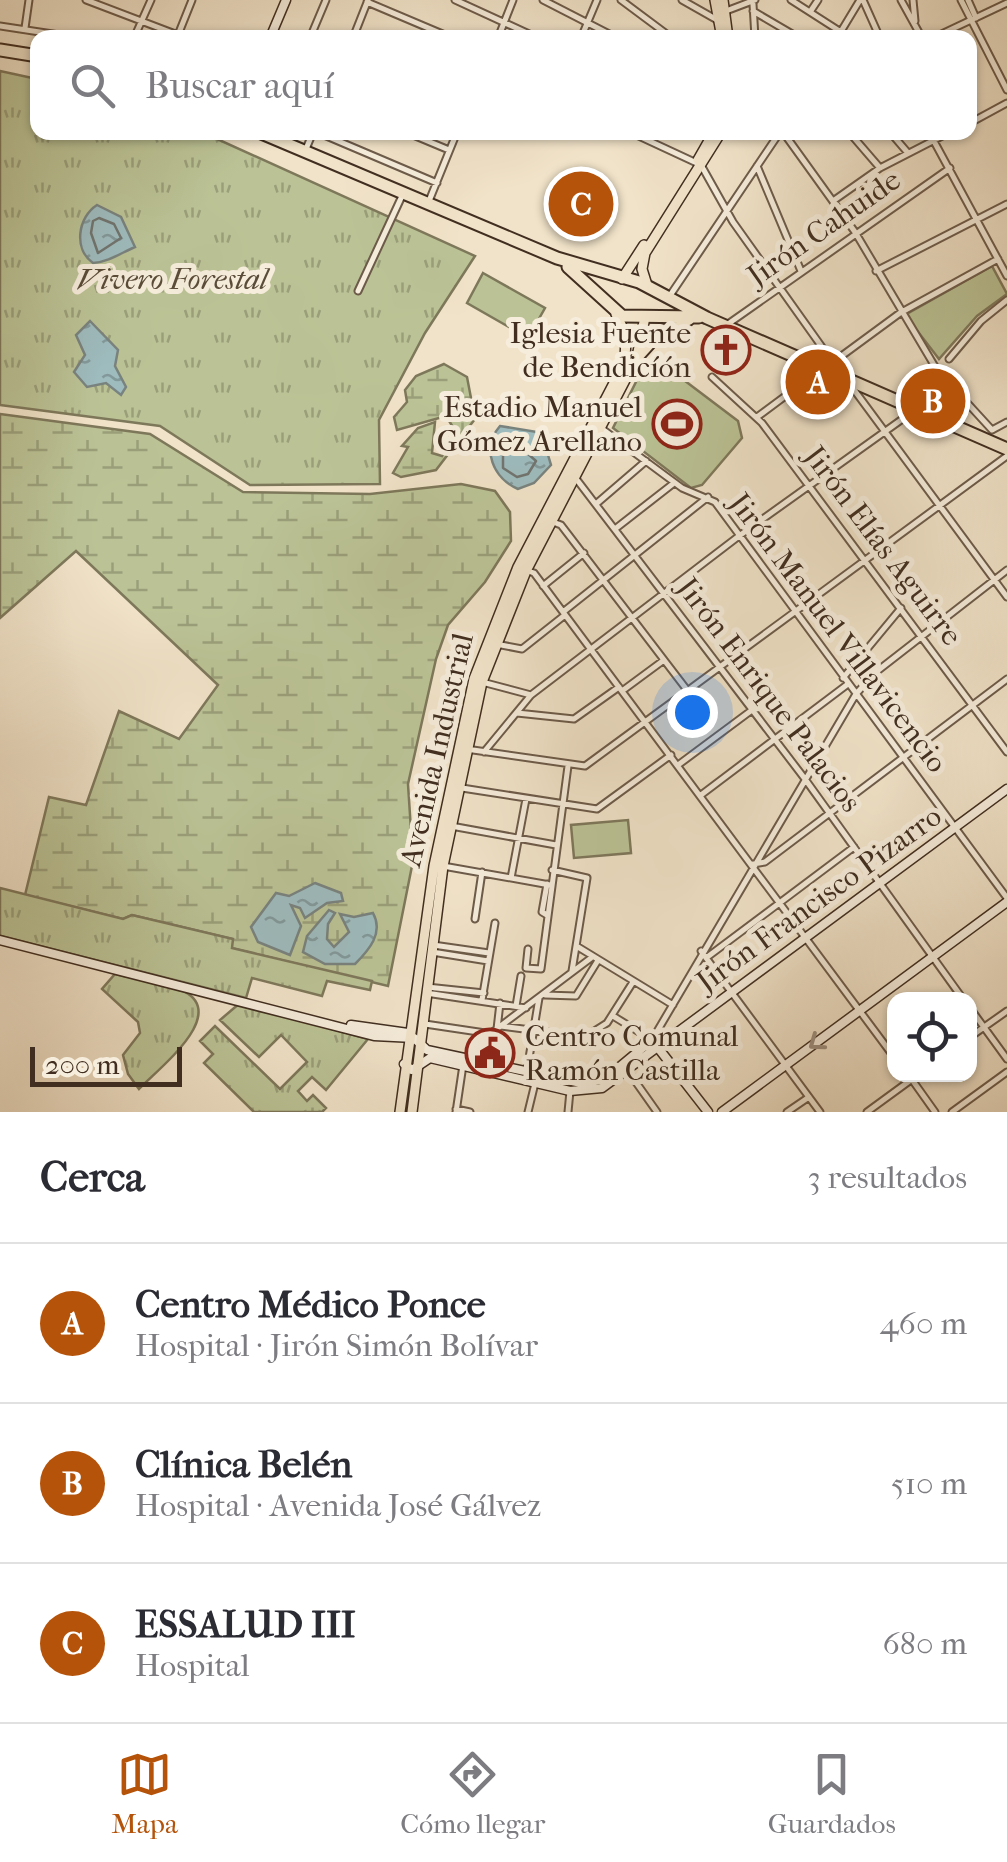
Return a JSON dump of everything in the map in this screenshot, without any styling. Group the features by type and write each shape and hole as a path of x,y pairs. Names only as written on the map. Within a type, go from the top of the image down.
{"highway":[{"path":"0,50 30,55"},
{"path":"277,140 556,258 650,289 700,318 826,366 915,410 989,436 1007,455"},
{"path":"556,258 612,309 629,318 700,318"},
{"path":"612,309 609,292 621,279"},
{"path":"646,316 653,304 650,289"},
{"path":"637,357 656,335 700,318"}],"main road":[{"path":"273,30 286,0"},
{"path":"714,0 724,13"},
{"path":"650,289 642,269 645,253 712,140"},
{"path":"621,279 699,163"},
{"name":"Avenida Industrial","path":"400,1112 408,1037 484,644 625,362 626,335 612,309"},
{"name":"Avenida Industrial","path":"412,1112 443,866 463,749 482,682 522,569 553,522 572,474 601,428 637,357 646,316"},
{"name":"Jirón Francisco Pizarro","path":"656,1044 1007,790"},
{"path":"722,1112 1007,900"},
{"path":"0,940 317,1019 414,1038 427,1050 570,1091 602,1088 628,1071 656,1044"},
{"path":"404,1064 410,1070 430,1058 578,1084 611,1074 656,1044"},
{"path":"656,1044 708,1112"}],"street":[{"path":"25,28 28,0"},
{"path":"86,0 167,30"},
{"path":"137,30 150,0"},
{"path":"180,30 192,0"},
{"path":"313,30 326,0"},
{"path":"455,0 521,30"},
{"path":"501,30 513,0"},
{"path":"543,0 604,30"},
{"path":"584,30 596,0"},
{"path":"621,0 661,30"},
{"path":"682,0 708,20 754,5"},
{"path":"791,0 834,30"},
{"path":"810,12 818,0"},
{"path":"842,30 863,0"},
{"path":"863,0 876,30"},
{"path":"901,0 918,30"},
{"path":"913,0 915,24"},
{"path":"964,0 966,11 974,19"},
{"path":"964,0 1007,90"},
{"path":"357,30 368,1 434,30"},
{"path":"950,30 1007,3"},
{"path":"754,5 755,30"},
{"path":"754,5 787,30"},
{"path":"0,26 36,30"},
{"path":"977,119 1007,104"},
{"path":"305,152 311,140"},
{"path":"334,140 437,183"},
{"path":"426,140 450,150"},
{"path":"428,204 454,140"},
{"path":"651,140 699,163 726,212 779,287 826,366"},
{"path":"667,299 775,140"},
{"path":"787,140 854,232 937,370 989,436"},
{"path":"856,140 880,168"},
{"path":"897,140 908,153"},
{"path":"833,201 880,168 934,141 1007,276"},
{"path":"757,166 801,271"},
{"name":"Jirón Cahuide","path":"725,326 950,168"},
{"path":"358,292 403,193"},
{"path":"876,271 1007,204"},
{"path":"757,417 900,313 998,259"},
{"path":"948,360 980,321 1007,300"},
{"name":"Jirón Elías Aguirre","path":"712,376 757,417 1007,752"},
{"path":"844,377 888,430 1007,597"},
{"path":"484,752 531,695 590,648 915,410"},
{"path":"979,419 989,436"},
{"path":"989,436 1007,422"},
{"name":"Jirón Manuel Villavicencio","path":"601,428 674,482 708,497 1007,900"},
{"path":"463,749 584,766 1007,455"},
{"path":"596,504 646,461"},
{"name":"Jirón Enrique Palacios","path":"572,474 805,779 956,992"},
{"path":"615,529 674,482"},
{"path":"494,643 522,650 708,497"},
{"path":"553,522 561,524 687,690"},
{"path":"543,586 584,554"},
{"path":"522,569 543,586 860,1011 887,1041"},
{"path":"613,1016 656,1044 702,951 856,694 1007,570"},
{"path":"701,794 846,681 901,608"},
{"path":"517,713 574,719 664,660"},
{"path":"753,864 765,862 1007,679"},
{"path":"482,682 531,695"},
{"path":"678,765 752,709"},
{"path":"459,788 602,808 670,754"},
{"path":"528,949 526,968 540,969 568,766"},
{"path":"511,878 526,799"},
{"path":"452,826 556,845"},
{"path":"706,958 854,847"},
{"path":"443,866 549,884"},
{"path":"552,870 587,878 571,974"},
{"path":"475,919 482,872"},
{"path":"483,997 495,923"},
{"path":"578,947 673,1005"},
{"path":"433,949 490,952"},
{"path":"433,949 488,961"},
{"path":"702,951 820,1112"},
{"path":"472,1047 594,960"},
{"path":"541,996 576,996 594,960"},
{"path":"516,1006 522,976"},
{"path":"422,1024 586,1038 613,1016 633,982"},
{"path":"426,990 483,997 526,1008"},
{"path":"526,1073 541,996"},
{"path":"497,1030 500,1004"},
{"path":"977,1032 1007,1011"},
{"path":"977,1018 1007,1059"},
{"path":"470,1112 456,1110 464,1062 475,1031"},
{"path":"628,1071 654,1111"},
{"path":"952,1112 1007,1072"},
{"path":"528,1112 536,1079"},
{"path":"867,1112 904,1082"},
{"path":"914,1082 935,1112"},
{"path":"568,1112 570,1091"},
{"path":"787,1112 808,1096"}],"green space":[{"name":"Vivero Forestal","path":"0,71 30,77 30,140 219,140 475,256 425,333 379,420 380,484 250,485 160,426 0,405"},
{"path":"992,266 1007,294 977,316 939,359 905,315"},
{"path":"483,273 545,308 528,338 467,303"},
{"name":"Estadio Manuel Gómez Arellano","path":"660,362 738,421 742,438 702,485 691,488 613,428 639,376 652,374"},
{"path":"444,364 467,377 475,419 436,470 401,477 393,473 408,447 402,446 418,428 435,422 432,453 442,456 456,432 446,416 397,430 394,417 407,402 405,390 416,376"},
{"path":"0,414 150,434 243,492 370,494 461,484 495,491 510,512 511,541 485,582 448,625 436,659 408,784 413,861 388,986 231,948 232,939 132,915 123,919 25,895 49,797 86,805 119,711 179,739 218,685 76,551 0,618"},
{"path":"628,820 631,853 574,858 571,825"},
{"path":"0,888 123,919 132,915 233,939 232,948 372,981 370,990 327,981 322,996 252,978 246,998 0,936"},
{"path":"115,974 177,988 193,998 198,1010 188,1038 139,1089 128,1074 123,1055 140,1033 138,1022 102,989"},
{"path":"240,1003 368,1039 326,1090 312,1077 298,1091 307,1101 313,1095 326,1108 322,1112 254,1112 204,1063 213,1054 200,1041 215,1026 280,1089 307,1062 281,1035 259,1057 220,1020"}],"water":[{"path":"97,205 121,217 135,247 93,263 83,250 80,233 86,217"},
{"path":"90,321 118,350 115,366 126,387 121,395 106,383 87,387 74,372 85,355 76,335"},
{"path":"500,426 537,432 535,448 548,455 551,465 534,483 518,489 496,471 491,444"},
{"path":"315,883 341,893 343,901 327,903 305,918 300,908 291,905 301,926 290,955 258,942 251,927 276,893 289,896"},
{"path":"329,910 335,913 328,924 327,939 334,947 349,932 340,914 354,917 373,913 376,934 355,964 325,964 303,952 307,936"}],"place":[{"name":"ESSALUD III","path":"581,204"},
{"name":"Iglesia Fuente de Bendicíón","path":"726,350"},
{"name":"Centro Médico Ponce","path":"818,382"},
{"name":"Clínica Belén","path":"933,401"},
{"name":"Estadio Manuel Gómez Arellano","path":"677,424"},
{"name":"Centro Comunal Ramón Castilla","path":"490,1053"}]}
